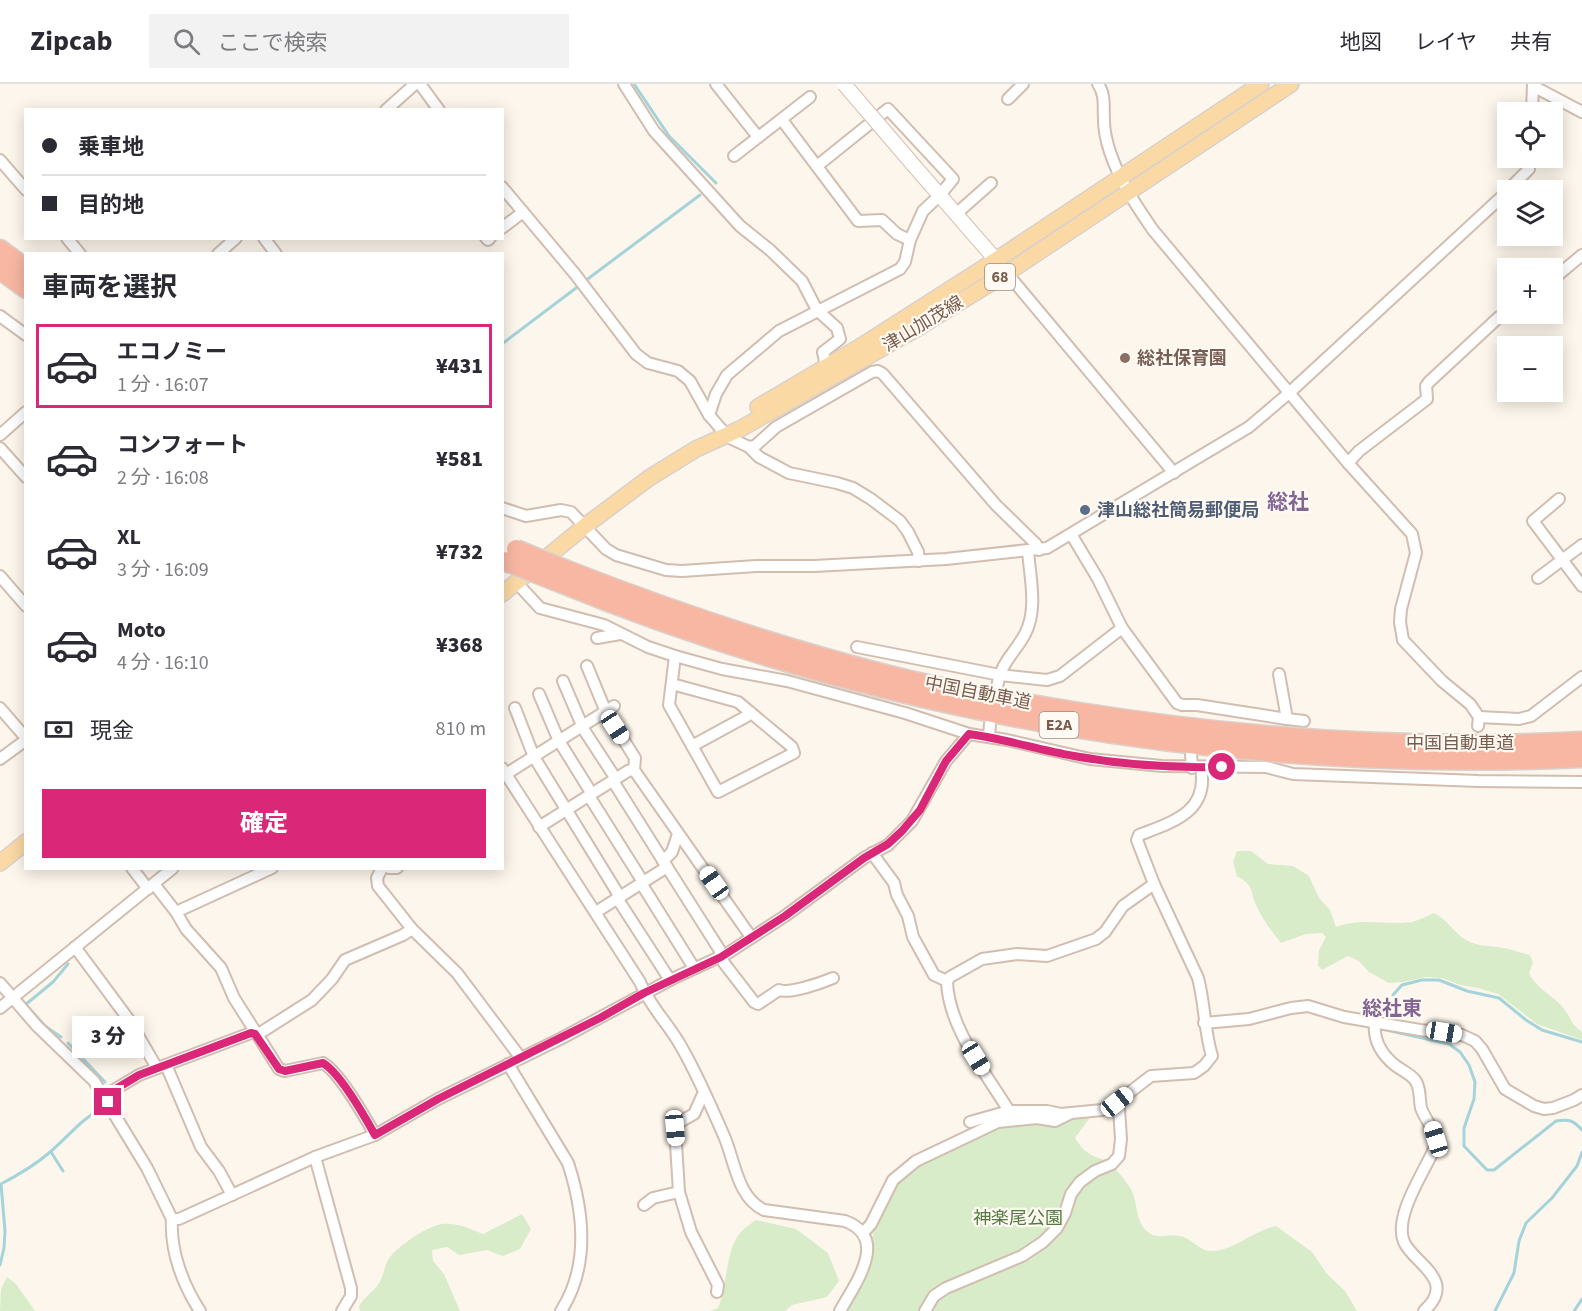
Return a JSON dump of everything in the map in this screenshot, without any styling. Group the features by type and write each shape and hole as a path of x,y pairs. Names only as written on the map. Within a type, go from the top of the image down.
{"highway":[{"path":"0,249 24,267"},
{"path":"0,270 24,288"},
{"name":"中国自動車道","path":"506,553 677,628 813,671 884,690 1033,721 1182,743 1327,757 1463,760 1582,758"},
{"name":"中国自動車道","path":"561,576 800,650 891,675 1050,707 1186,727 1329,740 1484,744 1582,741"}],"main road":[{"name":"津山加茂線","path":"504,592 585,526 649,478 996,260 1261,84"},
{"name":"津山加茂線","path":"724,432 916,329 1007,273 1291,84"},
{"path":"0,863 24,844"}],"street":[{"path":"388,108 417,84 437,108"},
{"path":"624,84 654,131 740,226 770,250 802,281 817,310 837,328 840,339 823,351 822,357 826,366"},
{"path":"716,84 758,137"},
{"path":"844,84 996,260 1174,473"},
{"path":"1008,99 1023,84"},
{"path":"1098,84 1104,103 1104,121 1110,151 1119,178 1153,230 1348,463 1412,534 1416,553 1401,609 1400,622 1403,640 1442,681 1470,704 1479,721 1519,719 1531,716 1582,677"},
{"path":"1532,102 1533,85 1582,112"},
{"path":"734,156 810,97"},
{"path":"709,415 716,394 727,375 779,331 897,272 904,262 910,240 923,211 953,179 888,109 817,166"},
{"path":"782,120 858,220 882,220 897,234 910,240"},
{"path":"0,160 24,188"},
{"path":"1518,180 1529,168"},
{"path":"956,214 991,183"},
{"path":"504,189 636,354 648,363 678,370 690,381 709,415 724,432 749,447 759,457 789,473 853,488 871,499 900,521 918,552 919,561"},
{"path":"504,509 526,516 561,510 571,512 606,549 616,555 666,570 919,561 1021,550 1034,551 1071,534 1249,428 1497,201"},
{"path":"504,226 523,212"},
{"path":"69,240 78,252"},
{"path":"220,252 234,240"},
{"path":"1563,271 1582,255"},
{"path":"0,315 24,333"},
{"path":"1348,463 1359,451 1427,399 1426,386 1429,382 1497,319"},
{"path":"749,447 755,446 776,427 872,372 878,371 882,374 996,505 1036,544 1030,620 1025,635 1004,663 999,675 998,687"},
{"path":"0,435 24,414"},
{"path":"0,448 24,475"},
{"path":"1559,499 1533,521 1582,586"},
{"path":"1071,534 1098,579 1122,628 1184,710 1197,705 1304,721"},
{"path":"1538,578 1582,545"},
{"path":"0,576 24,604"},
{"path":"516,582 540,608 604,625 620,634 675,656 722,669 787,681 905,713 969,734 1090,759 1196,768 1266,767 1293,774 1478,776 1582,782"},
{"path":"856,647 999,675 1047,680 1060,676 1122,628"},
{"path":"597,638 620,634"},
{"path":"672,684 738,702 792,747 794,753 718,792 669,705 675,656"},
{"path":"587,666 635,758 634,770 752,937"},
{"path":"1279,674 1287,719"},
{"path":"563,681 582,726 614,780 719,949 721,957 754,1002 758,1004 779,990 785,992 804,988 833,978"},
{"path":"539,694 559,741 694,968"},
{"path":"0,708 24,737"},
{"path":"515,708 534,757 670,980"},
{"path":"610,709 534,757 504,771 507,788 540,827 640,982 651,1006 682,1048 732,1154 745,1194 754,1206 764,1210 845,1221 855,1225 864,1233 867,1243 866,1260 859,1279 840,1311"},
{"path":"692,746 747,716 750,712"},
{"path":"989,737 990,724"},
{"path":"172,1219 179,1219 197,1212 315,1157 375,1135 438,1099 600,1018 644,993 721,957 785,916 888,844 912,821 946,761 969,734"},
{"path":"0,759 24,741"},
{"path":"970,1122 1009,1110 1070,1113 1102,1110 1117,1102 1151,1076 1194,1073 1212,1056 1204,1023 1198,978 1154,884 1137,840 1139,835 1178,820 1192,809 1203,786 1191,754"},
{"path":"540,827 614,780 634,770"},
{"path":"596,912 642,883 665,864 678,834"},
{"path":"872,853 894,883 897,895 908,916 913,937 934,975 946,981"},
{"path":"134,870 176,912 186,929 221,968 234,998 279,1069 285,1071 323,1063 327,1065 375,1135"},
{"path":"0,1008 171,870"},
{"path":"176,912 268,870"},
{"path":"381,870 377,878 378,886 412,929 457,973 520,1057"},
{"path":"946,981 982,958 1017,954 1047,956 1096,939 1105,932 1123,906 1154,884"},
{"path":"104,1096 139,1075 251,1033 255,1034 312,1000 332,979 345,960 412,929"},
{"path":"75,947 161,1067 201,1147 219,1171 232,1196"},
{"path":"946,981 948,998 959,1028 1009,1110"},
{"path":"0,983 37,1026 94,1081 104,1096 147,1168 172,1219 172,1236 186,1287 200,1311"},
{"path":"1204,1023 1249,1019 1308,1006 1344,1017 1462,1035 1475,1041 1482,1049 1505,1089 1534,1106 1545,1109 1553,1108 1582,1095"},
{"path":"1375,1022 1374,1030 1378,1045 1385,1055 1409,1074 1418,1085 1421,1106 1436,1139 1435,1147 1403,1217 1402,1233 1405,1243 1434,1277 1436,1285 1435,1297 1424,1311"},
{"path":"508,1064 568,1163 572,1177 582,1230 582,1253 576,1280 561,1311"},
{"path":"704,1092 694,1114 678,1123 675,1128 679,1192 691,1232 718,1285 717,1292"},
{"path":"925,1311 934,1296 946,1288 1022,1256 1043,1242 1056,1228 1065,1214 1071,1194 1080,1182 1095,1171 1112,1164 1119,1156 1121,1139 1117,1102"},
{"path":"864,1233 871,1224 893,1180 916,1161 998,1122 1036,1118 1055,1121 1070,1113"},
{"path":"315,1157 351,1288 351,1296 342,1311"},
{"path":"644,1205 653,1198 679,1192"}],"green space":[{"path":"1237,851 1251,851 1268,864 1293,866 1309,876 1319,898 1330,910 1336,927 1365,922 1412,922 1434,913 1470,942 1530,955 1533,962 1529,973 1532,979 1565,1010 1573,1024 1582,1032 1582,1040 1537,1024 1498,994 1442,978 1426,977 1389,983 1369,972 1359,961 1348,956 1322,970 1318,966 1319,950 1326,937 1322,933 1306,934 1281,943 1259,912 1250,886 1237,876 1233,862"},
{"name":"神楽尾公園","path":"1073,1116 1091,1116 1075,1138 1085,1151 1108,1162 1122,1177 1132,1192 1141,1223 1151,1234 1183,1237 1211,1251 1228,1248 1276,1226 1312,1252 1327,1274 1345,1291 1357,1311 845,1311 867,1272 873,1233 895,1185 914,1168 988,1128"},
{"path":"522,1214 531,1229 520,1249 503,1256 487,1250 459,1255 447,1247 432,1250 433,1261 444,1274 460,1311 360,1311 359,1306 379,1283 388,1260 405,1243 420,1233 442,1224 452,1224 483,1234"},
{"path":"756,1220 796,1229 828,1253 839,1281 827,1297 792,1305 785,1311 710,1311 718,1308 724,1289 729,1257 736,1239"},
{"path":"7,1277 16,1284 35,1311 0,1311 1,1289"}],"waterway":[{"path":"634,84 669,136 716,183"},
{"path":"585,281 700,195"},
{"path":"504,342 580,285"},
{"path":"25,1005 53,982 68,964"},
{"path":"1393,995 1402,985 1422,980 1439,980 1467,991 1499,998 1542,1030 1582,1042"},
{"path":"20,998 45,1026 61,1037"},
{"path":"1382,1029 1449,1044 1460,1052 1469,1065 1475,1082 1474,1099 1464,1128 1464,1146 1487,1170 1494,1170 1556,1121 1570,1121 1582,1130"},
{"path":"68,1043 105,1082"},
{"path":"0,1265 5,1231 1,1184 38,1162 82,1122 104,1107"},
{"path":"51,1152 63,1171"},
{"path":"1495,1311 1514,1273 1519,1241 1526,1223 1552,1198 1577,1166 1582,1152"},
{"path":"1574,1311 1582,1299"}],"place":[{"name":"総社保育園","path":"1125,358"},
{"name":"津山総社簡易郵便局","path":"1085,510"}],"district":[{"name":"総社","path":"1288,502"},
{"name":"総社東","path":"1392,1009"}],"route":[{"path":"108,1102 104,1096 139,1075 251,1033 255,1034 279,1069 285,1071 323,1063 327,1065 375,1135 438,1099 562,1038 644,993 721,957 785,916 864,858 888,844 902,831 920,810 946,761 969,734 1007,740 1090,759 1192,768 1222,767"}]}
